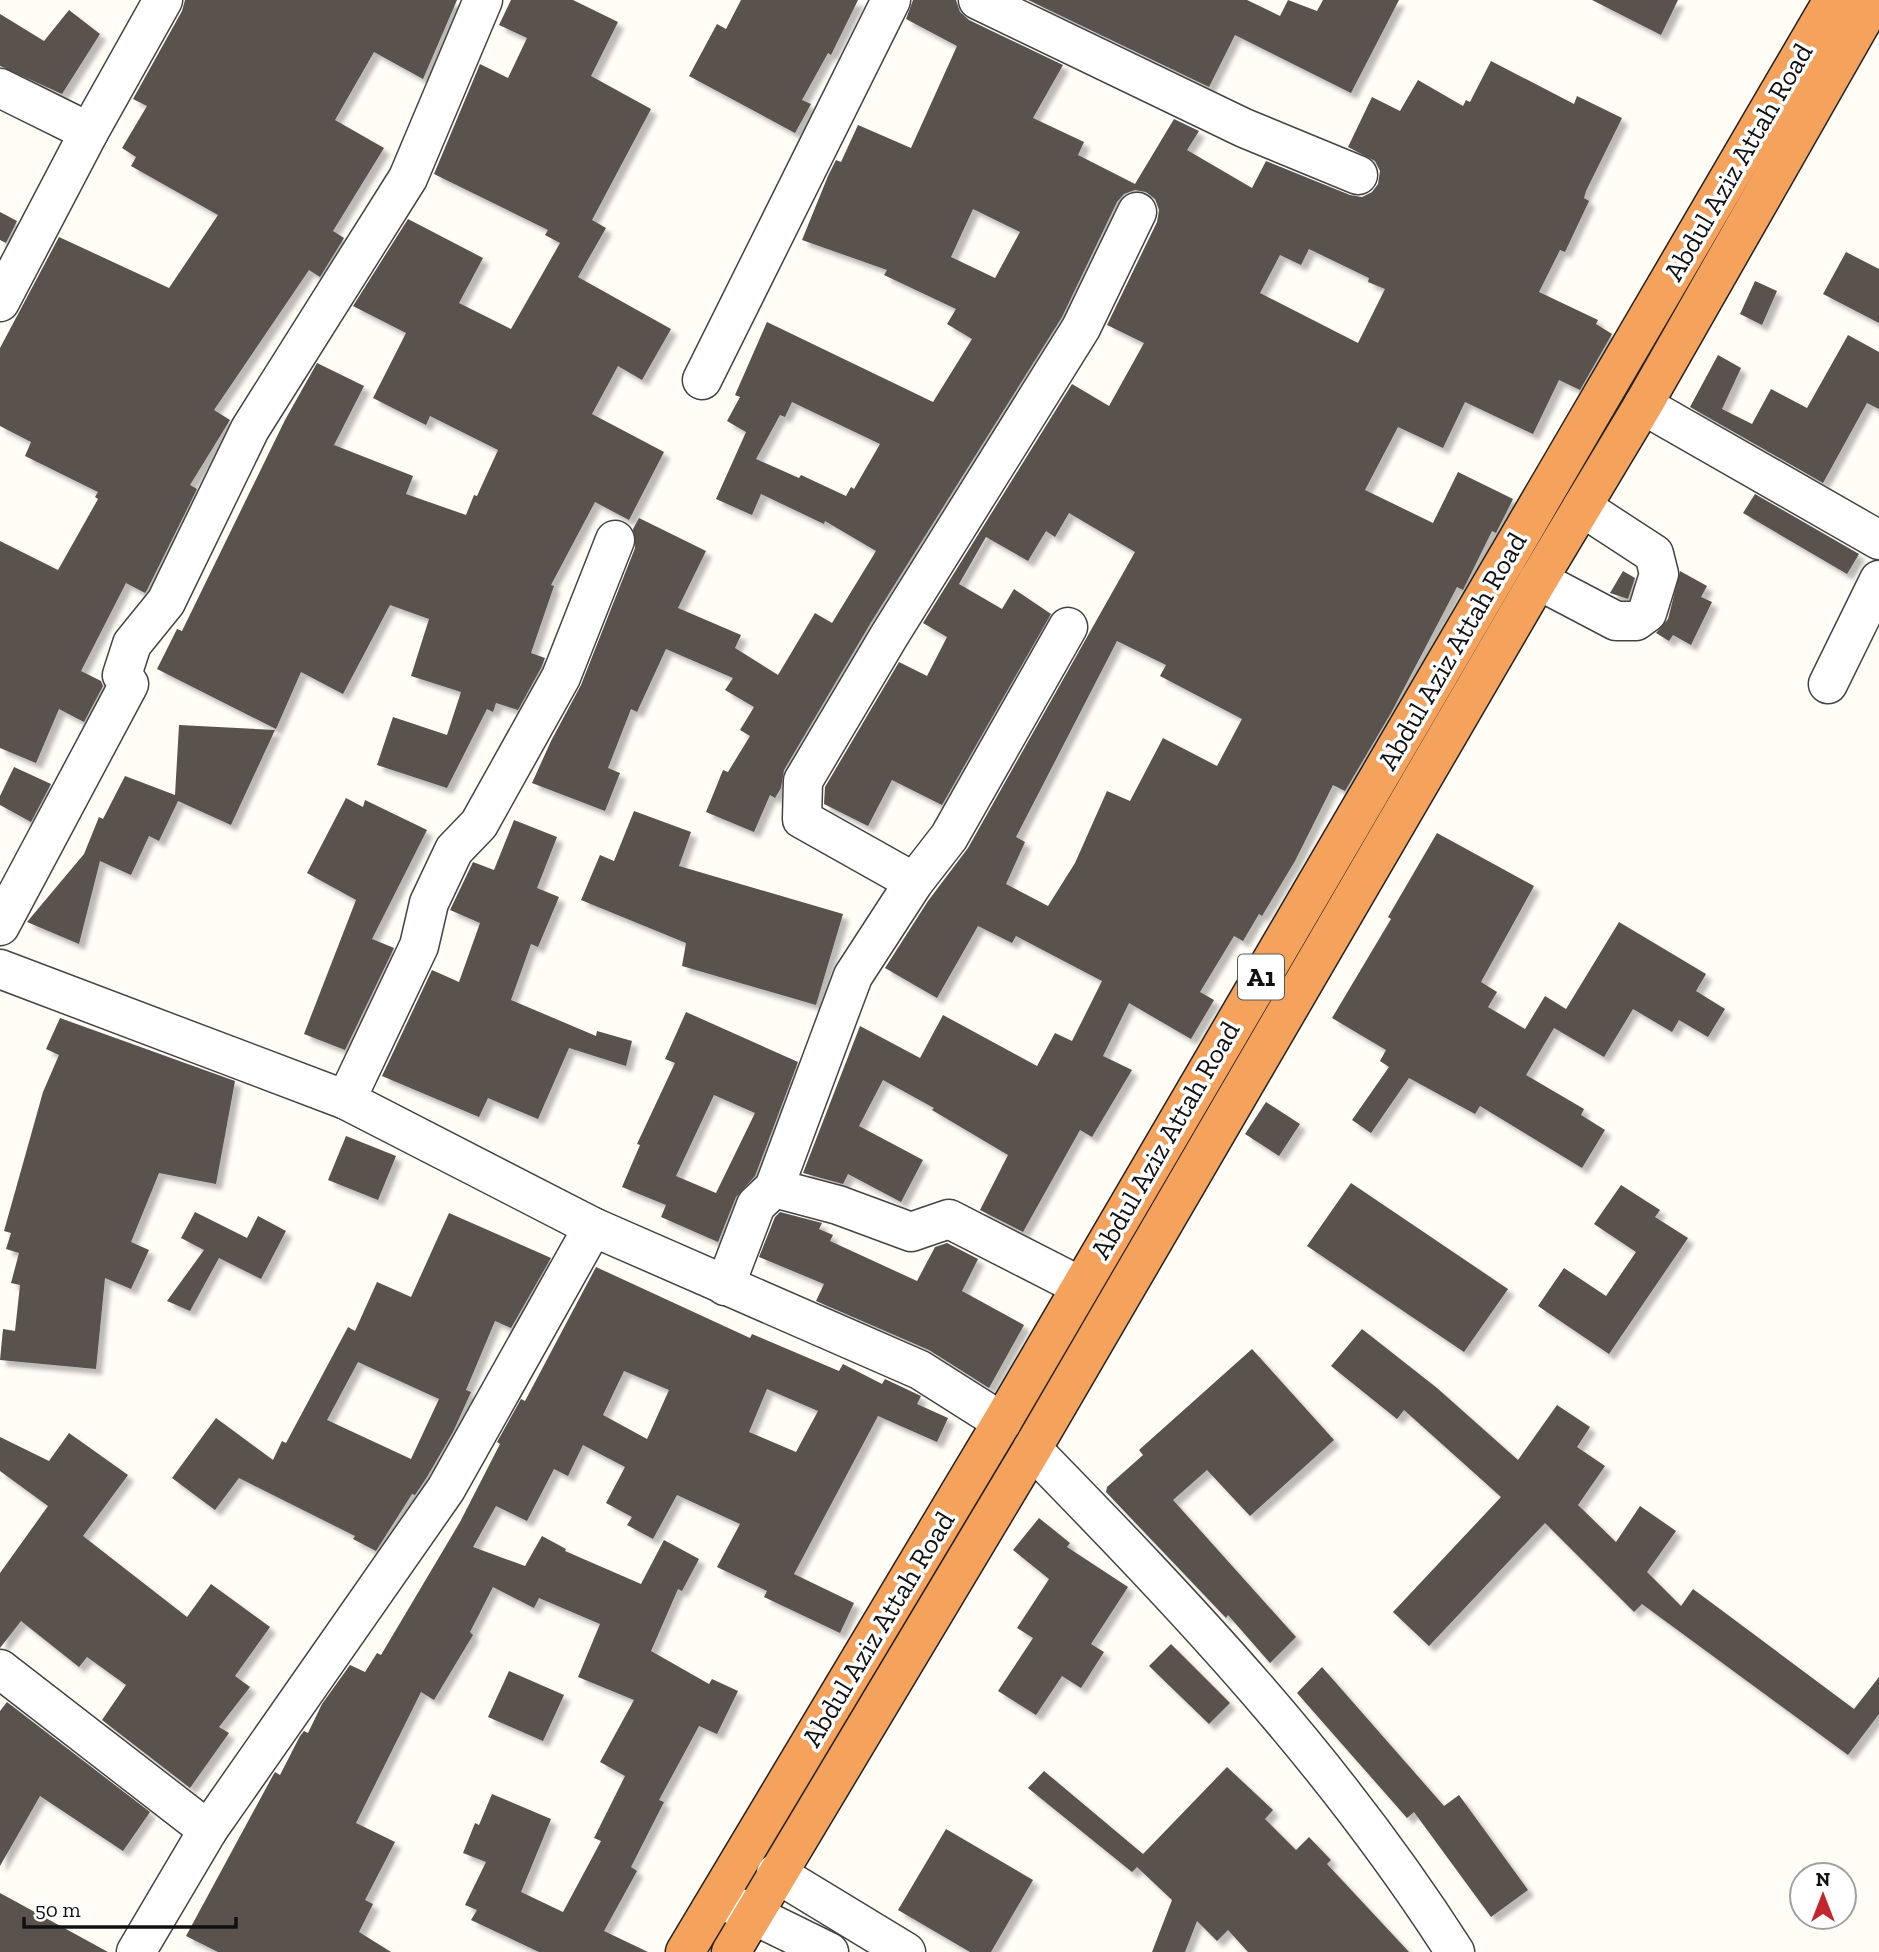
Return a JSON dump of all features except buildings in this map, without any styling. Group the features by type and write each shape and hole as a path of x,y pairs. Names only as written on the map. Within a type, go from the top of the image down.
{"highway":[{"name":"Abdul Aziz Attah Road","path":"685,1952 1002,1422 1833,0"},
{"name":"Abdul Aziz Attah Road","path":"731,1952 1032,1449 1538,580 1643,405 1874,0"}],"street":[{"path":"0,926 129,684 122,675 132,644 166,602 250,429 408,178 483,0"},
{"path":"702,380 891,0"},
{"path":"978,0 1244,128 1359,175"},
{"path":"0,302 159,1"},
{"path":"0,88 89,132"},
{"path":"914,882 802,819 803,781 888,636 1081,328 1137,212"},
{"path":"1643,405 1879,540"},
{"path":"1538,580 1616,621 1636,621 1647,613 1659,574 1654,554 1581,507"},
{"path":"346,1100 419,946 429,903 454,850 479,824 561,677 615,540"},
{"path":"1828,684 1879,580"},
{"path":"725,1286 756,1205 774,1188 853,976 914,882 949,837 1068,627"},
{"path":"0,969 346,1100 593,1227 910,1365 1002,1422"},
{"path":"774,1188 838,1205 911,1232 949,1219 1080,1286"},
{"path":"136,1952 208,1830 446,1489 593,1227"},
{"path":"1032,1449 1169,1589 1278,1710 1355,1807 1455,1952"},
{"path":"0,1670 208,1830"},
{"path":"776,1873 906,1952"},
{"path":"718,1897 829,1952"}]}
